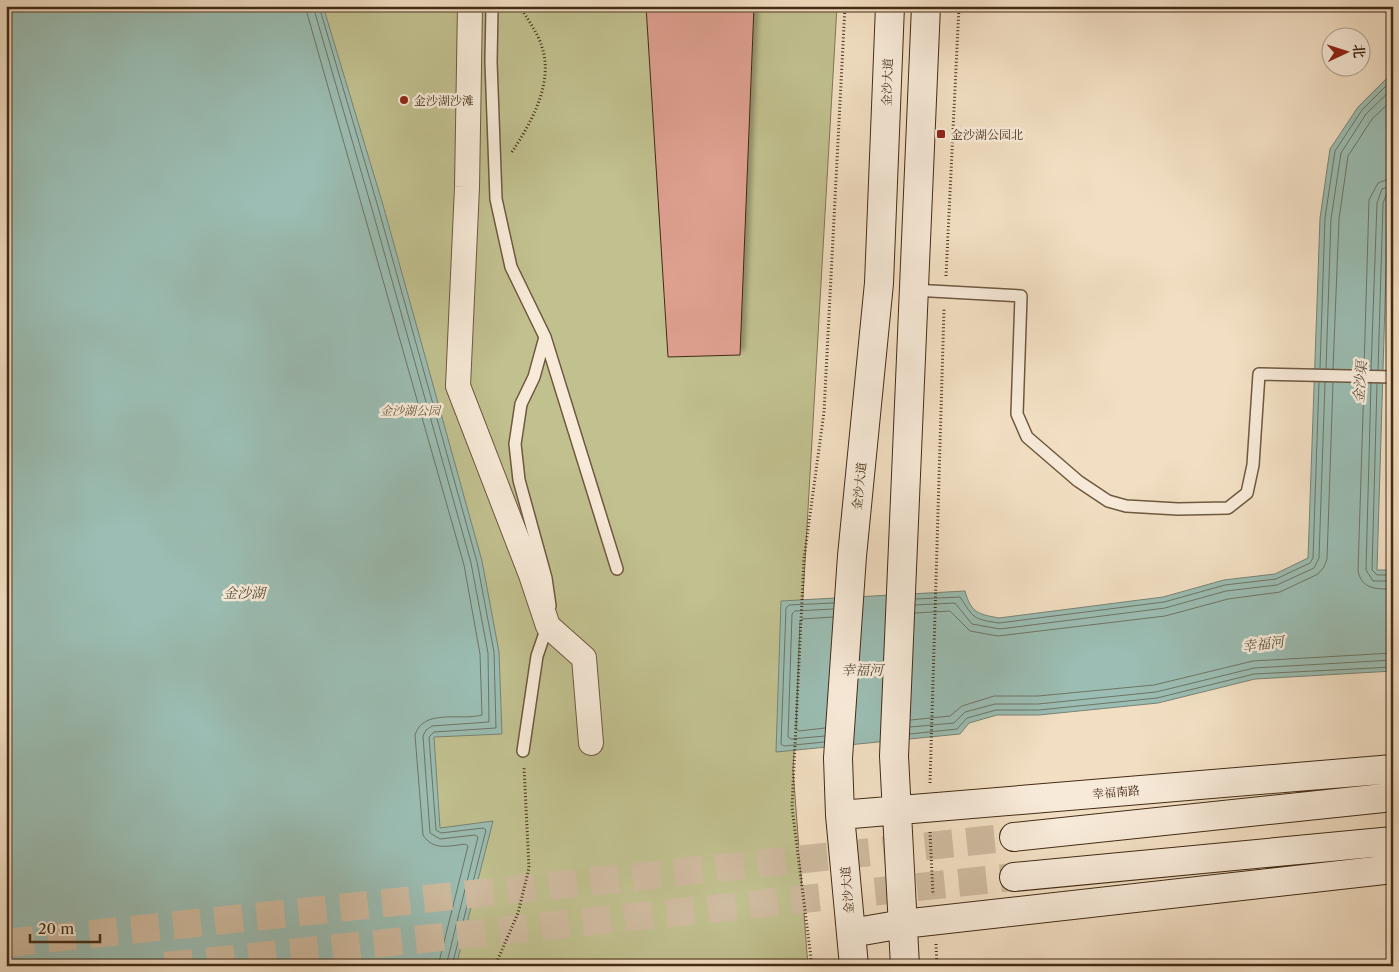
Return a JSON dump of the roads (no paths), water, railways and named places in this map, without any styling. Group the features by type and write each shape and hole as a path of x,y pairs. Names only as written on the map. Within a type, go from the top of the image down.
{"main road":[{"name":"金沙大道","path":"854,966 840,815 838,758 852,556 879,283 890,6"},
{"path":"906,966 902,924 894,756 926,6"},
{"name":"幸福南路","path":"840,815 1393,769"},
{"path":"1014,837 1393,797"},
{"path":"1014,876 1393,841"},
{"path":"851,933 902,924 1393,869"}],"street":[{"path":"470,6 467,187 458,386 531,575 548,626 584,658 591,743"}],"lane":[{"path":"492,6 496,199 511,267 545,336 617,569"},
{"path":"913,290 1021,296 1017,414 1027,437 1078,481 1108,501 1126,506 1178,509 1228,508 1247,493 1253,465 1259,374 1393,378"},
{"path":"523,751 537,656 548,626 550,600 546,578 519,480 515,444 521,404 534,377 545,336"}],"water":[{"name":"金沙湖","path":"6,6 323,6 383,205 482,561 499,652 502,734 434,737 440,828 493,821 456,966 6,966"},
{"name":"幸福河","path":"1393,72 1393,191 1388,203 1377,570 1393,570 1393,671 1255,679 1158,703 1039,715 997,715 969,723 960,734 776,752 781,601 965,591 970,604 976,611 999,618 1163,597 1224,580 1275,574 1308,558 1320,218 1330,149 1358,107"}],"tunnel":[{"path":"6,943 1014,837"},
{"path":"165,966 1014,877"}],"place":[{"name":"金沙湖沙滩","path":"404,100"},
{"name":"金沙湖公园北","path":"941,134"}],"water label":[{"name":"金沙渠","path":"1360,382"}],"park label":[{"name":"金沙湖公园","path":"410,410"}]}
